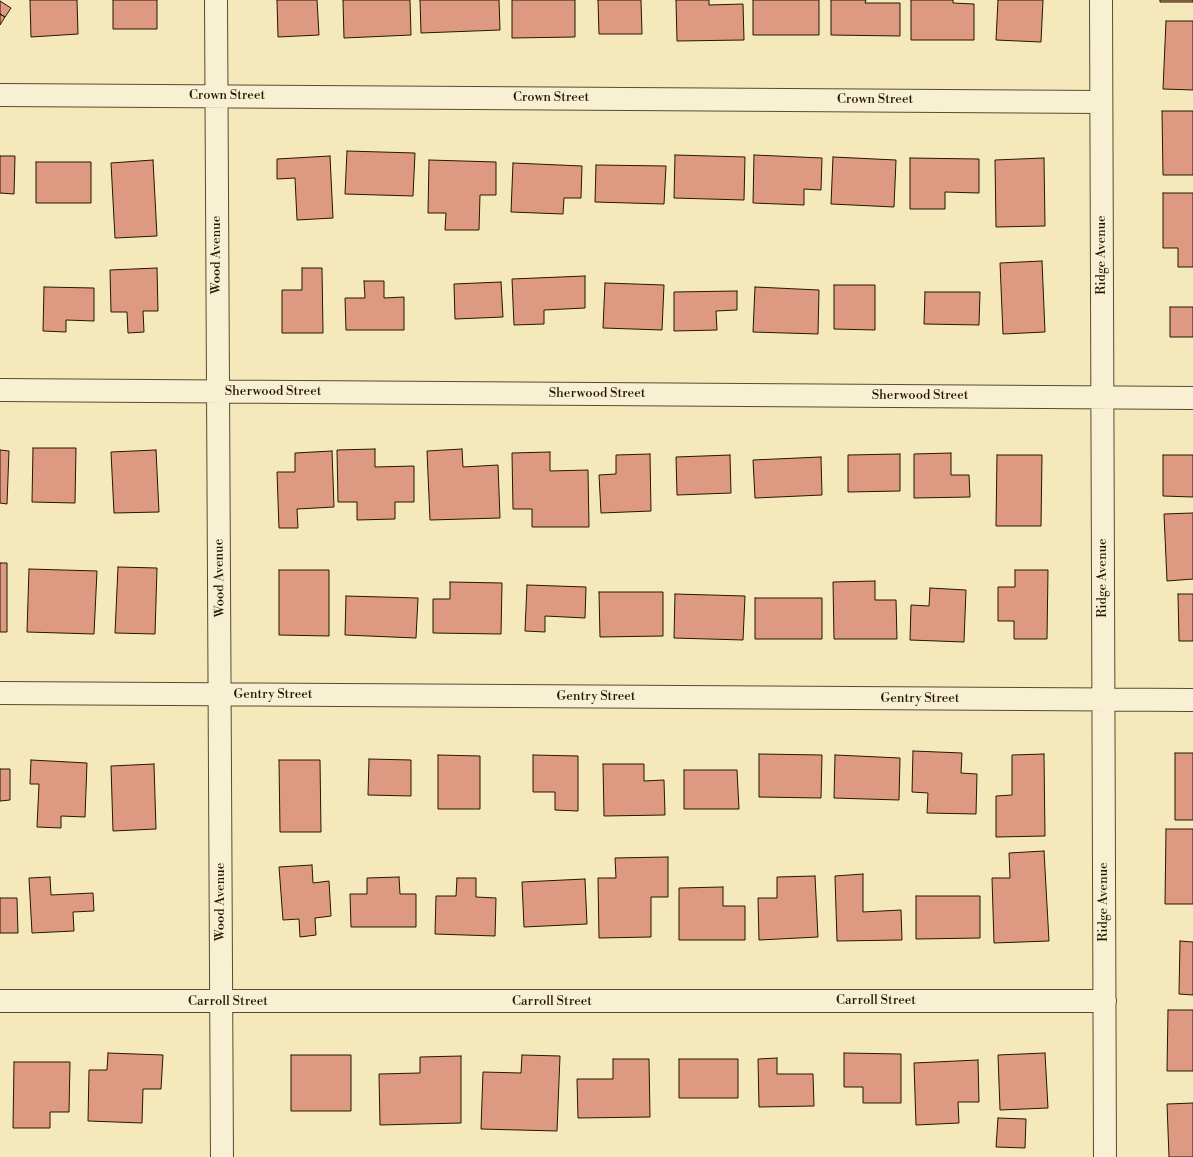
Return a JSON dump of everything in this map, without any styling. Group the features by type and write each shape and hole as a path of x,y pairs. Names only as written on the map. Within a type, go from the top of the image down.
{"street":[{"name":"Wood Avenue","path":"216,0 221,694 222,1157"},
{"name":"Ridge Avenue","path":"1101,0 1105,1157"},
{"name":"Crown Street","path":"0,95 1101,102"},
{"name":"Sherwood Street","path":"0,390 1193,398"},
{"name":"Gentry Street","path":"0,693 1193,700"},
{"name":"Carroll Street","path":"0,1001 1104,1002"}],"building":[{"path":"30,0 77,0 78,34 31,37"},
{"path":"113,0 157,0 157,29 113,29"},
{"path":"277,0 317,0 319,35 278,37"},
{"path":"343,0 410,0 411,35 344,38"},
{"path":"420,0 499,0 500,30 421,33"},
{"path":"512,0 575,0 575,37 512,38"},
{"path":"598,0 641,0 642,34 599,34"},
{"path":"676,0 709,0 709,5 743,4 744,40 677,41"},
{"path":"753,0 819,0 819,35 753,35"},
{"path":"831,0 866,0 865,3 900,3 900,36 831,35"},
{"path":"911,0 953,0 953,3 974,4 974,40 911,40"},
{"path":"998,0 1043,0 1041,42 996,40"},
{"path":"1160,0 1193,0 1193,2 1160,2"},
{"path":"0,1 11,8 5,17 0,14"},
{"path":"0,14 5,17 0,25"},
{"path":"1166,21 1193,21 1193,90 1163,89"},
{"path":"1162,111 1193,111 1193,175 1163,175"},
{"path":"347,151 415,153 413,196 345,194"},
{"path":"675,155 745,157 744,200 674,198"},
{"path":"754,155 822,158 821,190 804,189 804,205 753,203"},
{"path":"0,156 15,156 14,194 0,193"},
{"path":"330,156 333,218 297,220 295,178 277,179 277,159"},
{"path":"833,157 896,160 894,207 831,204"},
{"path":"910,158 979,159 979,193 945,192 945,209 910,209"},
{"path":"1044,158 1045,226 996,227 995,160"},
{"path":"153,160 157,236 115,238 111,163"},
{"path":"429,160 496,162 496,195 480,195 479,230 445,230 446,213 428,213"},
{"path":"36,162 91,162 91,203 36,203"},
{"path":"513,163 582,166 581,198 564,198 563,214 511,212"},
{"path":"596,165 666,166 664,204 595,202"},
{"path":"1163,193 1193,193 1193,267 1178,267 1178,248 1163,248"},
{"path":"1042,261 1045,332 1003,334 1000,263"},
{"path":"157,268 158,311 143,311 144,332 128,333 127,312 111,312 110,270"},
{"path":"302,268 322,268 323,333 282,333 282,290 302,290"},
{"path":"585,276 585,308 544,310 544,324 514,325 512,279"},
{"path":"364,281 384,281 384,298 404,297 404,330 346,330 345,298 365,298"},
{"path":"501,282 503,317 455,319 454,284"},
{"path":"605,283 664,285 662,330 603,328"},
{"path":"834,285 875,285 875,330 834,329"},
{"path":"44,287 94,288 94,321 66,320 66,332 43,331"},
{"path":"755,287 819,290 818,334 753,332"},
{"path":"737,291 737,310 716,311 717,330 674,331 674,292"},
{"path":"925,292 980,292 979,325 924,324"},
{"path":"1170,307 1193,307 1193,337 1170,337"},
{"path":"33,448 76,448 75,503 32,502"},
{"path":"375,449 375,467 414,466 414,502 395,502 395,519 357,520 357,502 338,502 337,450"},
{"path":"462,449 463,467 498,465 500,518 430,520 427,451"},
{"path":"0,450 9,451 7,504 0,503"},
{"path":"156,450 159,512 114,513 111,452"},
{"path":"332,451 334,507 297,509 298,528 279,528 277,472 295,472 295,453"},
{"path":"550,452 550,471 588,470 589,527 532,527 532,509 513,509 512,453"},
{"path":"951,453 951,475 969,475 970,497 914,498 914,454"},
{"path":"650,454 651,511 601,513 599,475 616,474 616,455"},
{"path":"900,454 900,491 848,492 848,455"},
{"path":"730,455 731,493 677,495 676,457"},
{"path":"997,455 1042,455 1041,526 996,526"},
{"path":"1163,455 1193,455 1193,497 1163,496"},
{"path":"821,457 822,495 755,498 753,460"},
{"path":"1193,513 1193,579 1167,581 1164,514"},
{"path":"0,563 7,563 7,632 0,632"},
{"path":"118,567 157,568 155,634 115,633"},
{"path":"29,569 97,571 94,634 27,632"},
{"path":"279,570 329,570 329,636 279,635"},
{"path":"1015,570 1048,570 1047,639 1014,639 1014,621 998,621 998,587 1015,587"},
{"path":"875,581 875,600 896,600 897,639 834,639 833,582"},
{"path":"450,582 502,583 501,634 433,633 433,599 450,599"},
{"path":"527,585 586,587 585,618 545,616 545,632 525,631"},
{"path":"930,588 966,590 964,642 910,640 911,605 929,606"},
{"path":"599,592 663,592 663,636 600,637"},
{"path":"675,594 745,596 743,640 674,638"},
{"path":"1178,594 1193,594 1193,641 1179,641"},
{"path":"346,596 418,598 416,638 345,635"},
{"path":"755,598 822,598 822,639 755,639"},
{"path":"913,751 962,753 961,773 977,774 976,814 927,813 928,793 912,792"},
{"path":"1175,753 1193,753 1193,820 1175,820"},
{"path":"759,754 822,755 821,798 759,797"},
{"path":"1044,754 1045,836 996,837 996,796 1012,795 1012,755"},
{"path":"438,755 480,756 480,809 438,809"},
{"path":"533,755 578,756 578,811 555,810 555,792 533,792"},
{"path":"835,755 900,758 899,800 834,798"},
{"path":"369,759 411,760 411,796 368,795"},
{"path":"31,760 87,763 85,817 61,816 61,828 37,827 39,784 30,784"},
{"path":"279,760 320,760 321,832 280,832"},
{"path":"154,764 156,829 113,831 111,766"},
{"path":"603,764 644,764 644,781 664,780 665,815 604,816"},
{"path":"0,769 10,769 10,800 0,801"},
{"path":"684,770 737,770 739,809 684,809"},
{"path":"1166,829 1193,829 1193,904 1165,904"},
{"path":"1044,851 1049,941 994,943 992,878 1010,878 1009,853"},
{"path":"668,857 668,897 651,897 651,937 599,938 598,878 616,878 615,858"},
{"path":"312,865 313,883 329,881 331,916 315,918 316,935 300,937 299,919 283,920 279,867"},
{"path":"863,874 863,912 901,910 902,940 837,941 835,876"},
{"path":"815,876 818,937 759,940 758,898 777,898 777,877"},
{"path":"50,877 51,895 93,893 94,911 73,912 74,931 32,933 29,878"},
{"path":"399,877 400,894 416,894 416,927 351,927 350,894 367,894 367,878"},
{"path":"457,878 476,878 476,897 496,898 495,936 435,934 436,896 456,896"},
{"path":"585,879 587,924 524,927 522,882"},
{"path":"723,887 723,906 745,906 745,940 679,940 679,888"},
{"path":"916,896 980,896 980,938 916,939"},
{"path":"0,898 17,898 18,933 0,933"},
{"path":"1180,941 1193,942 1193,995 1179,994"},
{"path":"1168,1010 1193,1010 1193,1071 1167,1071"},
{"path":"108,1053 163,1055 161,1089 143,1089 142,1123 88,1121 89,1070 107,1070"},
{"path":"844,1053 901,1054 901,1103 863,1103 863,1087 844,1087"},
{"path":"1045,1053 1048,1108 1000,1110 998,1055"},
{"path":"291,1055 351,1055 351,1111 291,1111"},
{"path":"522,1055 560,1056 557,1131 481,1129 483,1072 521,1073"},
{"path":"461,1056 461,1123 380,1125 379,1074 420,1073 420,1057"},
{"path":"777,1058 777,1074 813,1074 814,1106 759,1107 758,1059"},
{"path":"613,1059 649,1059 650,1117 578,1118 577,1079 613,1079"},
{"path":"679,1059 738,1059 738,1098 679,1098"},
{"path":"978,1060 979,1102 958,1102 959,1123 916,1125 914,1063"},
{"path":"14,1062 70,1062 69,1112 50,1112 50,1128 13,1128"},
{"path":"1193,1103 1193,1157 1169,1157 1167,1104"},
{"path":"998,1118 1026,1119 1025,1148 996,1147"}]}
